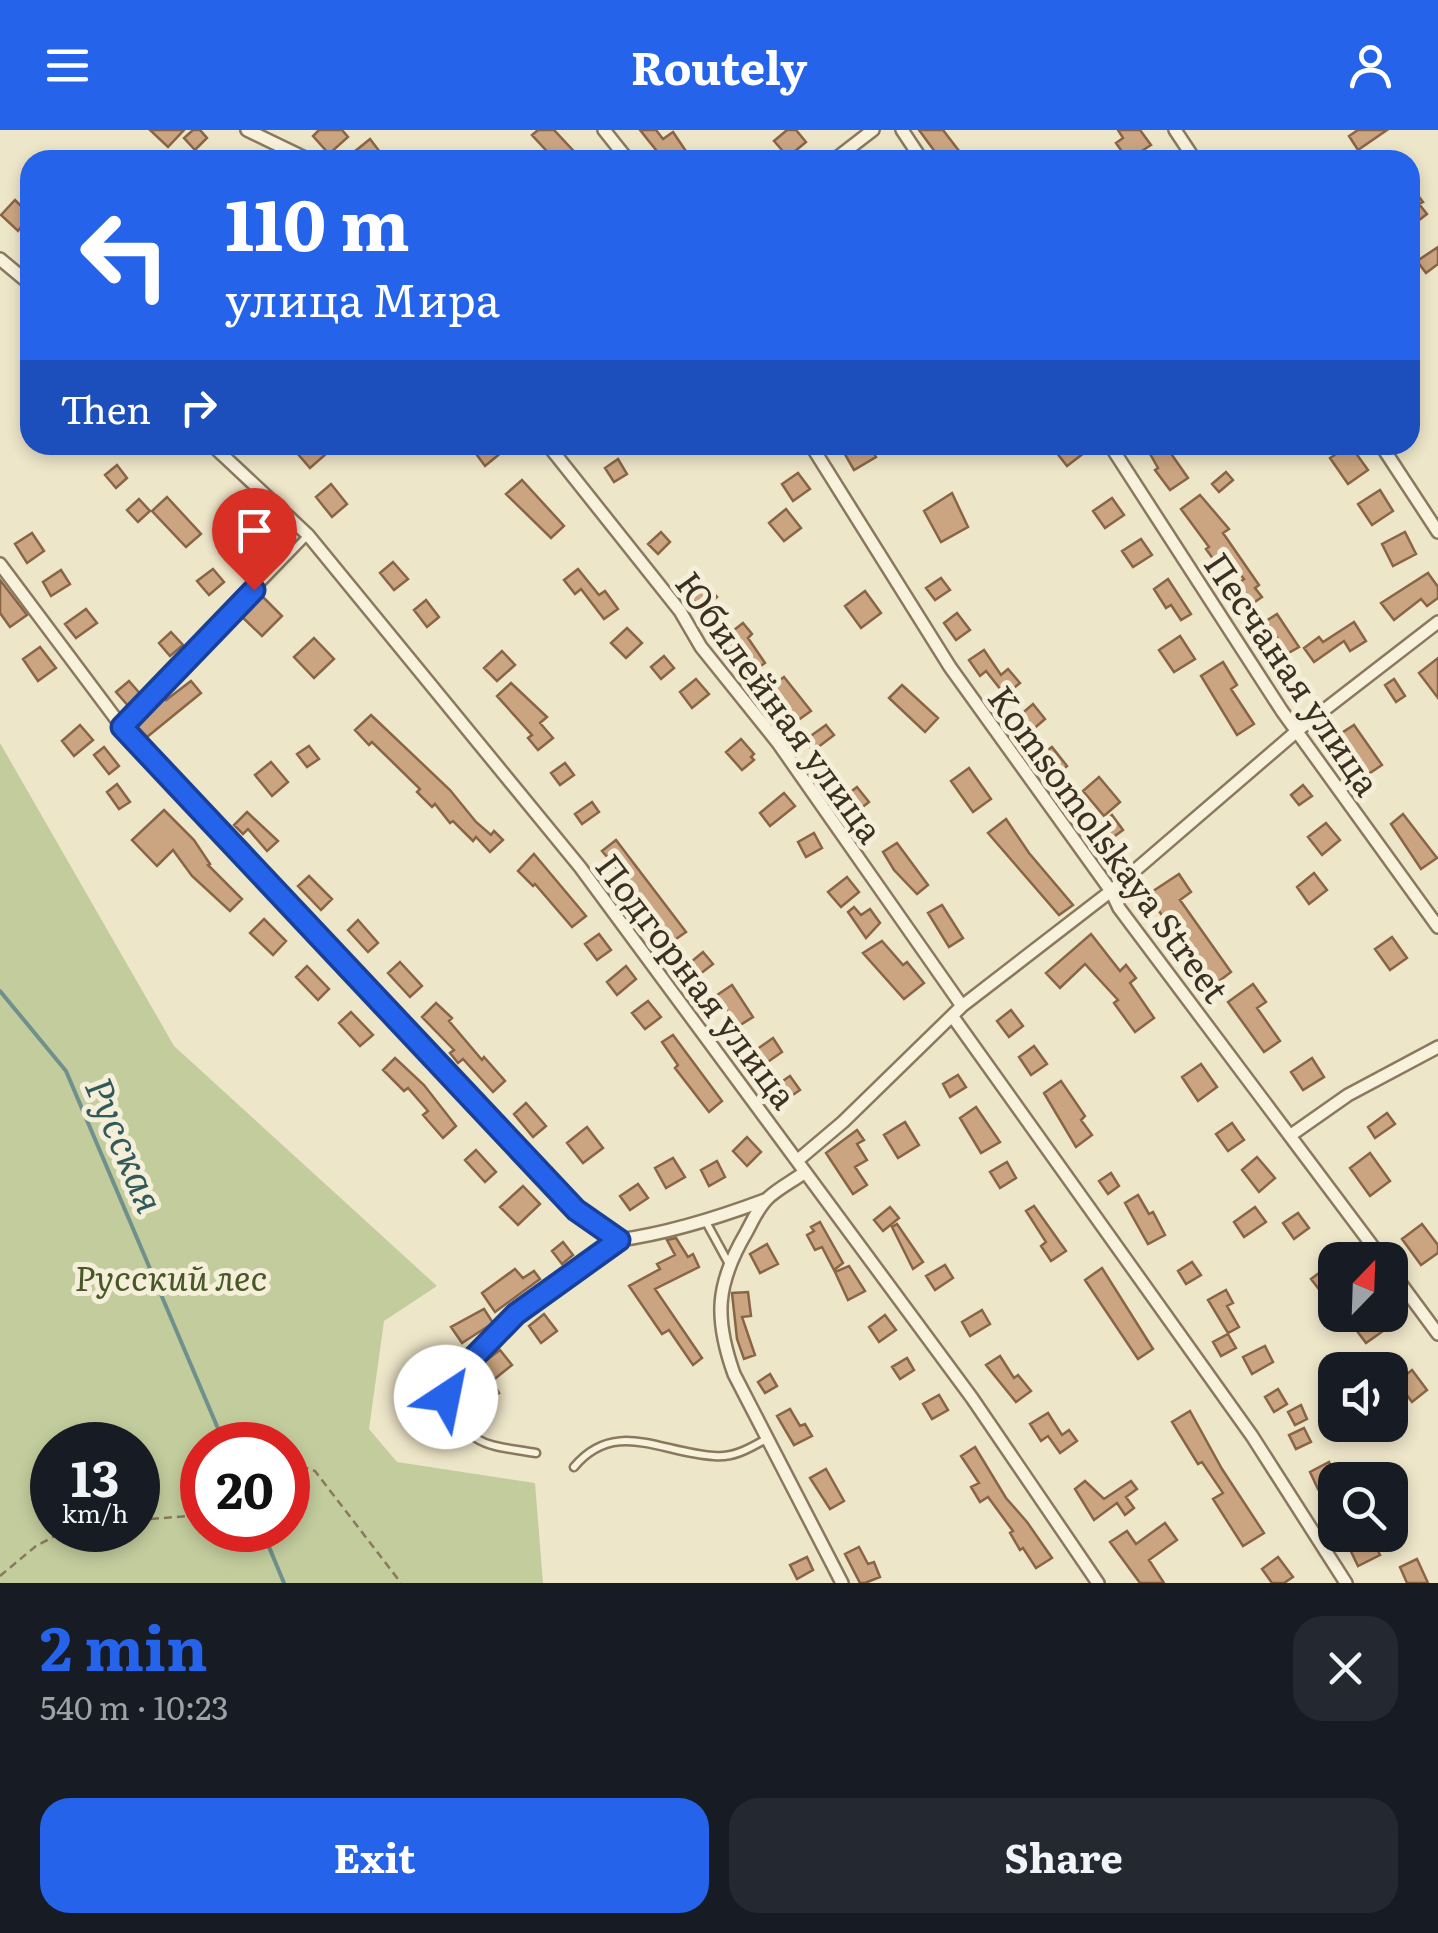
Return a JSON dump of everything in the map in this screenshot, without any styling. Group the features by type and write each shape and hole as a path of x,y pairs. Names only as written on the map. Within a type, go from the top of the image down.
{"street":[{"path":"247,130 288,150"},
{"path":"604,130 620,150"},
{"path":"847,150 873,130"},
{"path":"0,259 20,276"},
{"name":"Подгорная улица","path":"223,455 308,535 580,867 972,1398 1098,1583"},
{"name":"Юбилейная улица","path":"556,455 680,611 962,1006"},
{"name":"Komsomolskaya Street","path":"816,455 950,666 1111,891 1119,908 1370,1242"},
{"name":"Песчаная улица","path":"1117,455 1297,732 1438,927"},
{"path":"1388,455 1438,532"},
{"path":"0,564 122,727 576,1210 619,1240 706,1222 765,1200"},
{"path":"842,1583 766,1439 724,1345 719,1314 722,1286 765,1200 962,1006 1111,891 1297,732 1438,622"},
{"path":"954,1017 1252,1436 1346,1583"},
{"path":"1291,1135 1348,1094 1438,1047"},
{"path":"1408,1293 1438,1334"}],"lane":[{"path":"122,727 308,535"},
{"path":"706,1222 730,1264"},
{"path":"536,1454 484,1444 471,1437 446,1397 448,1384 516,1314 619,1240"},
{"path":"574,1467 587,1451 606,1441 716,1457 738,1454 766,1439"}],"path":[{"path":"310,1469 401,1583"},
{"path":"0,1576 30,1551"}],"green space":[{"name":"Русский лес","path":"0,743 174,1046 437,1286 384,1321 369,1429 397,1462 535,1483 543,1583 0,1583"}],"building":[{"path":"150,130 184,130 168,147"},
{"path":"193,130 200,130 207,138 195,150 184,138"},
{"path":"319,130 342,130 348,137 333,150 325,150 313,136"},
{"path":"538,130 554,130 573,150 546,150 532,135"},
{"path":"640,130 656,130 663,139 673,132 685,150 656,150"},
{"path":"787,130 796,130 806,142 796,150 782,150 774,141"},
{"path":"919,130 943,130 958,150 934,150"},
{"path":"1118,130 1140,130 1151,145 1143,150 1121,150 1116,143 1123,138"},
{"path":"1358,130 1387,130 1358,150 1349,136"},
{"path":"370,139 378,150 356,150"},
{"path":"15,200 20,205 18,231 1,215"},
{"path":"1438,247 1438,264 1426,273 1420,259"},
{"path":"299,455 325,455 310,468"},
{"path":"477,455 498,455 485,466"},
{"path":"845,455 875,455 876,457 854,470"},
{"path":"1058,455 1081,455 1067,466"},
{"path":"1151,455 1172,455 1188,478 1170,490 1155,470 1158,468"},
{"path":"1357,455 1368,470 1348,484 1330,458"},
{"path":"618,459 627,474 614,482 605,468"},
{"path":"117,465 127,478 116,488 105,475"},
{"path":"1226,472 1233,480 1219,492 1212,484"},
{"path":"798,473 810,489 793,501 782,484"},
{"path":"522,480 564,526 551,538 506,494"},
{"path":"331,484 347,504 332,517 316,497"},
{"path":"1380,490 1393,511 1372,525 1358,504"},
{"path":"952,493 968,527 941,542 924,511"},
{"path":"1200,495 1229,529 1223,533 1259,585 1255,588 1262,597 1246,608 1232,588 1244,579 1228,560 1219,567 1181,509"},
{"path":"167,497 201,534 186,547 152,511"},
{"path":"1112,498 1124,515 1105,528 1093,511"},
{"path":"139,499 150,511 138,522 127,510"},
{"path":"786,509 801,528 784,541 769,523"},
{"path":"661,532 670,542 658,554 648,544"},
{"path":"1405,532 1416,554 1393,566 1382,544"},
{"path":"32,533 44,551 27,563 15,544"},
{"path":"1141,539 1152,555 1133,567 1122,551"},
{"path":"393,562 408,579 394,590 380,573"},
{"path":"213,569 224,582 209,595 197,581"},
{"path":"578,569 599,595 605,591 618,609 604,619 581,589 575,594 564,580"},
{"path":"61,570 70,584 51,596 43,582"},
{"path":"1428,573 1438,587 1438,598 1427,606 1421,599 1394,620 1381,603"},
{"path":"941,578 950,590 935,600 926,588"},
{"path":"1168,579 1191,614 1181,620 1171,605 1166,608 1154,589"},
{"path":"0,580 27,615 10,627 0,613"},
{"path":"702,581 717,597 702,610 688,594"},
{"path":"865,591 881,613 861,628 845,606"},
{"path":"260,594 282,616 262,636 240,615"},
{"path":"426,600 439,617 427,627 414,610"},
{"path":"86,609 97,623 76,638 65,624"},
{"path":"957,613 970,630 956,640 944,623"},
{"path":"1277,614 1299,647 1283,656 1277,646 1281,644 1266,621"},
{"path":"1354,622 1366,641 1350,651 1344,641 1314,662 1304,648 1319,637 1323,642"},
{"path":"743,623 765,663 753,671 725,637"},
{"path":"627,628 642,643 626,658 611,643"},
{"path":"171,632 183,645 170,656 159,643"},
{"path":"1180,636 1195,659 1174,672 1159,650"},
{"path":"314,638 334,659 314,678 294,657"},
{"path":"40,647 56,668 38,681 23,659"},
{"path":"984,650 1001,675 1008,669 1020,683 1005,695 986,671 980,676 969,660"},
{"path":"502,651 515,665 497,681 484,668"},
{"path":"664,656 674,668 661,679 651,667"},
{"path":"1438,658 1438,698 1419,673"},
{"path":"1223,662 1237,685 1231,689 1254,724 1237,735 1201,676"},
{"path":"784,677 811,711 794,723 768,689"},
{"path":"696,679 709,694 692,708 680,692"},
{"path":"1394,679 1405,696 1396,702 1385,685"},
{"path":"129,681 142,696 130,708 116,692"},
{"path":"191,681 201,693 147,737 135,724 151,707"},
{"path":"511,683 547,717 540,723 553,738 538,750 528,738 532,735 497,696"},
{"path":"902,685 938,718 925,732 889,698"},
{"path":"1033,704 1045,719 1030,732 1018,717"},
{"path":"371,715 450,790 476,822 503,840 490,852 476,837 473,841 453,821 450,823 435,804 432,807 417,792 420,789 355,730"},
{"path":"80,725 93,740 74,756 62,741"},
{"path":"826,725 834,735 813,751 805,740"},
{"path":"1354,725 1382,765 1361,779 1350,763 1356,759 1340,734"},
{"path":"741,739 754,754 754,760 742,770 726,752"},
{"path":"309,746 319,759 307,767 297,754"},
{"path":"104,747 119,766 109,774 94,755"},
{"path":"1052,747 1067,766 1055,776 1039,756"},
{"path":"271,762 288,782 272,796 255,775"},
{"path":"565,763 574,775 560,785 551,773"},
{"path":"969,768 991,799 973,812 951,781"},
{"path":"1099,777 1120,802 1104,816 1083,791"},
{"path":"117,784 130,802 119,809 107,792"},
{"path":"1303,785 1312,796 1299,805 1291,795"},
{"path":"857,787 869,802 856,812 844,797"},
{"path":"784,793 795,806 770,826 760,813"},
{"path":"592,802 599,812 582,824 575,814"},
{"path":"164,810 194,840 208,865 242,899 230,911 192,876 173,850 157,866 132,840"},
{"path":"247,812 278,841 267,851 248,829 243,834 234,825"},
{"path":"1403,814 1437,858 1421,869 1391,824"},
{"path":"1112,815 1123,830 1108,841 1097,827"},
{"path":"1006,819 1073,905 1059,915 988,833"},
{"path":"1326,823 1340,840 1322,855 1308,837"},
{"path":"814,833 822,848 806,857 798,842"},
{"path":"616,840 686,932 673,941 614,874 619,871 602,851"},
{"path":"897,843 928,885 917,894 883,852"},
{"path":"534,854 586,916 572,927 535,884 518,871"},
{"path":"1314,873 1327,890 1309,904 1297,887"},
{"path":"1179,874 1191,892 1180,900 1231,972 1214,985 1147,895"},
{"path":"309,876 332,899 321,910 298,886"},
{"path":"847,877 859,892 841,907 828,892"},
{"path":"942,905 963,938 949,947 928,913"},
{"path":"854,907 861,915 870,909 880,923 866,938 848,912"},
{"path":"264,919 286,941 273,955 250,933"},
{"path":"358,920 378,943 368,952 348,930"},
{"path":"599,934 611,950 597,960 585,944"},
{"path":"1091,934 1120,971 1126,965 1136,978 1130,983 1154,1018 1135,1032 1114,1003 1118,1000 1085,964 1060,988 1046,973"},
{"path":"1392,937 1407,958 1390,970 1375,949"},
{"path":"882,941 924,983 904,999 863,953"},
{"path":"703,952 713,964 700,974 691,962"},
{"path":"400,962 422,986 410,997 388,973"},
{"path":"307,966 329,989 318,1000 296,977"},
{"path":"626,966 636,979 617,995 607,982"},
{"path":"1253,984 1266,1002 1257,1008 1280,1041 1264,1052 1228,1002"},
{"path":"732,985 753,1017 737,1027 717,995"},
{"path":"648,1001 661,1017 645,1029 632,1013"},
{"path":"436,1003 452,1018 449,1021 482,1060 484,1057 505,1081 493,1092 463,1059 458,1063 450,1053 454,1050 422,1017"},
{"path":"1011,1010 1023,1026 1009,1037 997,1021"},
{"path":"351,1012 373,1035 360,1046 339,1023"},
{"path":"673,1035 722,1101 709,1112 675,1068 678,1065 662,1042"},
{"path":"773,1038 782,1052 762,1066 753,1052"},
{"path":"1034,1046 1047,1064 1031,1075 1019,1057"},
{"path":"395,1058 424,1085 456,1126 443,1138 423,1115 428,1111 408,1088 404,1091 383,1070"},
{"path":"1312,1058 1324,1077 1303,1090 1291,1072"},
{"path":"1201,1064 1217,1087 1198,1101 1182,1077"},
{"path":"958,1075 966,1087 950,1097 943,1084"},
{"path":"790,1076 800,1090 784,1101 774,1087"},
{"path":"1061,1081 1085,1116 1081,1120 1092,1135 1076,1147 1044,1093"},
{"path":"526,1103 546,1126 533,1137 514,1114"},
{"path":"976,1107 1000,1142 981,1153 960,1118"},
{"path":"1387,1113 1395,1124 1375,1138 1368,1127"},
{"path":"905,1122 919,1145 898,1158 884,1135"},
{"path":"1232,1123 1244,1140 1228,1151 1216,1134"},
{"path":"587,1127 603,1148 583,1163 567,1143"},
{"path":"857,1130 864,1140 857,1144 867,1160 855,1167 867,1185 853,1194 826,1153"},
{"path":"747,1137 761,1152 747,1166 733,1151"},
{"path":"476,1150 496,1172 485,1182 465,1160"},
{"path":"1370,1153 1390,1181 1370,1196 1350,1168"},
{"path":"1257,1157 1275,1178 1259,1192 1242,1170"},
{"path":"673,1158 685,1177 666,1188 655,1168"},
{"path":"717,1161 725,1177 709,1186 701,1170"},
{"path":"1007,1162 1016,1178 1000,1188 990,1172"},
{"path":"1111,1173 1119,1186 1108,1194 1099,1181"},
{"path":"638,1184 648,1198 630,1210 620,1196"},
{"path":"523,1186 540,1204 518,1225 500,1207"},
{"path":"1138,1195 1165,1235 1148,1244 1125,1203"},
{"path":"1034,1206 1066,1251 1051,1261 1041,1246 1046,1242 1026,1211"},
{"path":"890,1207 899,1218 883,1231 874,1220"},
{"path":"1255,1207 1266,1222 1244,1237 1234,1222"},
{"path":"1298,1213 1309,1228 1294,1239 1283,1223"},
{"path":"820,1222 843,1263 834,1270 822,1247 815,1250 807,1235"},
{"path":"897,1224 923,1262 913,1269 892,1227"},
{"path":"1422,1224 1438,1245 1438,1253 1421,1265 1408,1242 1402,1239"},
{"path":"676,1238 688,1257 693,1254 699,1267 655,1289 702,1358 693,1365 669,1330 662,1334 629,1286 660,1269 657,1264 675,1255 667,1240"},
{"path":"563,1242 573,1255 562,1264 552,1251"},
{"path":"767,1244 778,1264 760,1273 750,1254"},
{"path":"1192,1262 1201,1275 1186,1284 1178,1271"},
{"path":"945,1265 953,1278 935,1290 926,1276"},
{"path":"849,1266 865,1291 848,1300 835,1272"},
{"path":"1102,1268 1153,1349 1138,1359 1085,1280"},
{"path":"515,1269 523,1278 534,1271 540,1279 495,1312 482,1293"},
{"path":"1226,1290 1233,1303 1227,1306 1239,1327 1228,1333 1208,1300"},
{"path":"748,1292 751,1316 742,1317 755,1355 744,1359 737,1339 732,1293"},
{"path":"484,1309 493,1323 462,1343 451,1327"},
{"path":"982,1310 990,1324 970,1336 962,1322"},
{"path":"544,1314 557,1331 541,1343 529,1326"},
{"path":"885,1315 896,1330 879,1342 869,1327"},
{"path":"1358,1332 1382,1332 1366,1343"},
{"path":"1228,1334 1236,1348 1221,1356 1213,1342"},
{"path":"1265,1346 1273,1362 1252,1374 1243,1357"},
{"path":"500,1350 512,1365 492,1381 499,1393 478,1406 464,1383 487,1367 484,1362"},
{"path":"1000,1356 1014,1378 1018,1375 1031,1391 1016,1402 986,1365"},
{"path":"907,1358 914,1370 900,1379 892,1367"},
{"path":"1412,1370 1427,1390 1412,1402 1408,1397 1408,1373"},
{"path":"770,1374 777,1386 765,1393 758,1382"},
{"path":"1278,1389 1287,1404 1274,1412 1265,1397"},
{"path":"434,1393 457,1430 436,1441 416,1401"},
{"path":"939,1395 948,1410 932,1419 923,1404"},
{"path":"1301,1405 1307,1419 1295,1425 1288,1412"},
{"path":"790,1409 812,1436 794,1445 777,1416"},
{"path":"1190,1411 1264,1533 1243,1546 1213,1499 1223,1493 1202,1462 1198,1464 1172,1422"},
{"path":"1048,1413 1062,1435 1069,1430 1077,1441 1060,1453 1048,1436 1041,1441 1030,1424"},
{"path":"1304,1428 1311,1442 1296,1449 1289,1435"},
{"path":"975,1447 1006,1498 1052,1558 1036,1568 1023,1548 1020,1550 1010,1533 1013,1531 988,1497 980,1502 971,1487 979,1483 961,1456"},
{"path":"1318,1468 1318,1489 1310,1472"},
{"path":"826,1469 844,1501 830,1509 810,1478"},
{"path":"1085,1481 1104,1499 1131,1481 1137,1489 1126,1497 1134,1508 1125,1515 1117,1503 1094,1520 1075,1489"},
{"path":"1165,1523 1177,1540 1149,1560 1164,1583 1140,1583 1110,1542 1127,1531 1136,1544"},
{"path":"859,1547 868,1564 874,1562 880,1577 860,1583 845,1554"},
{"path":"1351,1552 1378,1552 1380,1555 1358,1566"},
{"path":"807,1557 813,1570 797,1579 790,1565"},
{"path":"1278,1557 1293,1577 1284,1583 1272,1583 1262,1569"},
{"path":"1417,1559 1428,1583 1407,1583 1400,1567"}],"waterway":[{"name":"Русская","path":"0,991 66,1071 215,1422"},
{"name":"Русская","path":"271,1552 284,1583"}],"route":[{"path":"254,590 122,727 576,1210 619,1240 516,1314 448,1384 446,1397"}]}
